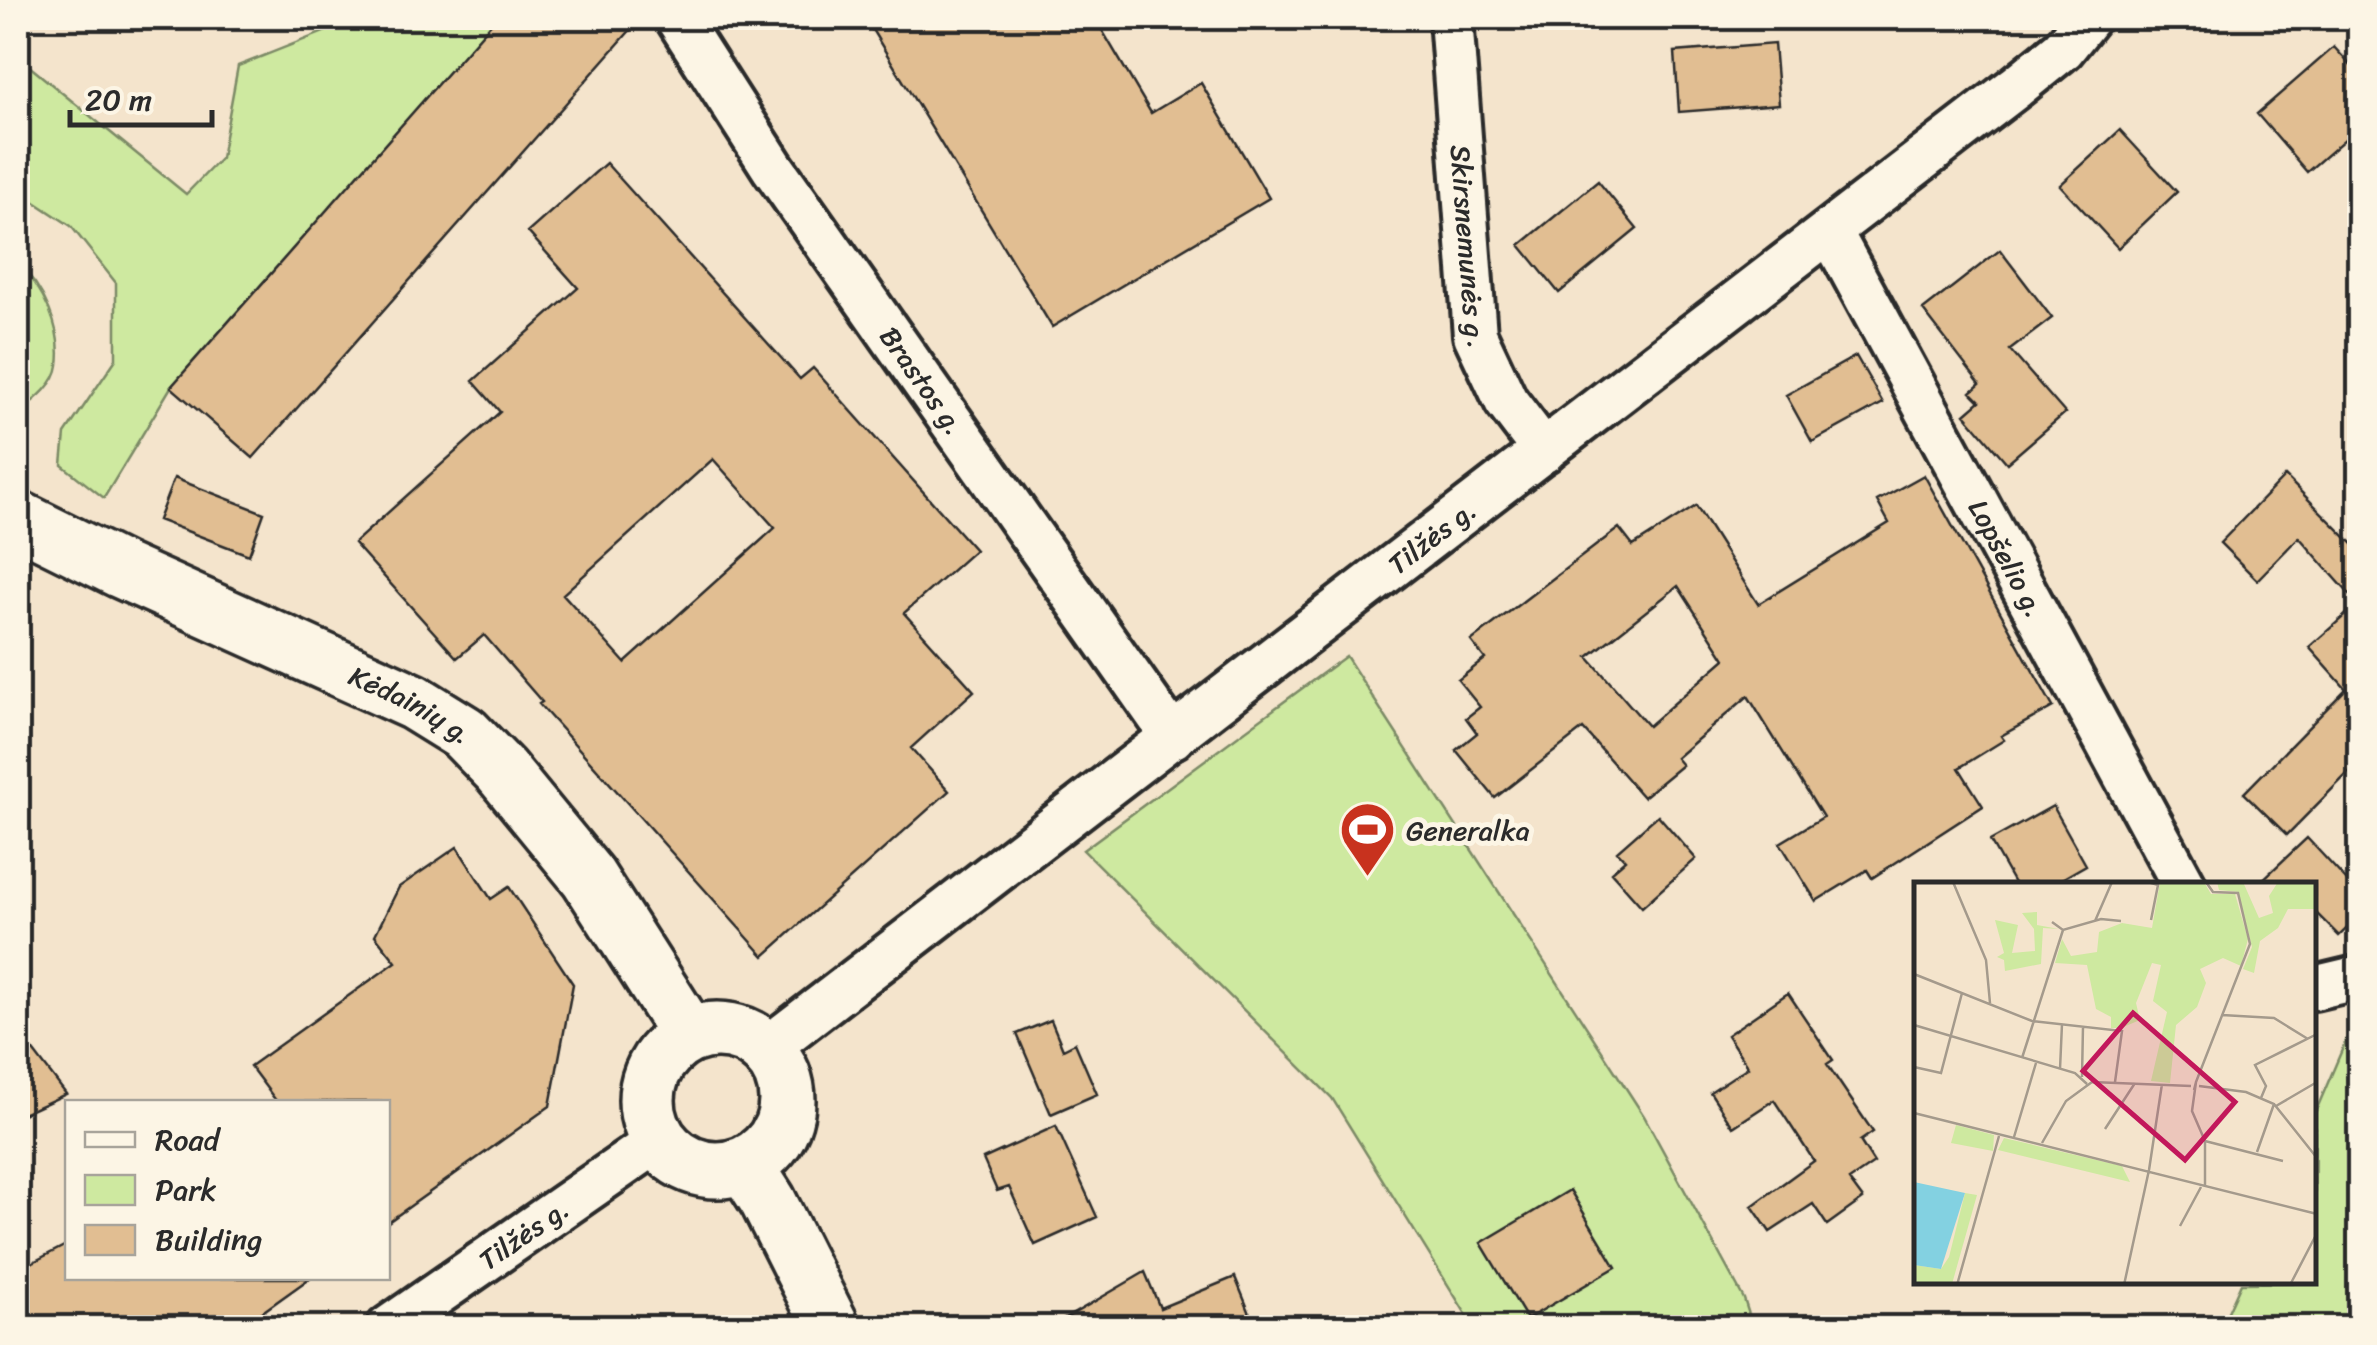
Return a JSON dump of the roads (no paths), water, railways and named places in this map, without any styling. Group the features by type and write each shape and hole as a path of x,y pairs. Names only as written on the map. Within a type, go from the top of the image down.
{"main road":[{"name":"Kėdainių g.","path":"18,519 121,570 414,702 464,733 501,771 588,877 689,1035"},
{"path":"716,1029 743,1034 766,1049 782,1071 788,1098 783,1126 768,1148 746,1165 722,1170 698,1168 675,1157 659,1140 648,1117 646,1092 654,1069 668,1049 689,1035 716,1029"},
{"path":"746,1165 832,1328"}],"street":[{"name":"Brastos g.","path":"677,18 773,168 1173,737"},
{"name":"Skirsnemunės g.","path":"1451,18 1475,335 1506,401 1544,451"},
{"name":"Tilžės g.","path":"766,1049 2028,78 2063,48 2088,18"},
{"name":"Lopšelio g.","path":"1830,232 2182,882"},
{"path":"2317,987 2360,977"},
{"name":"Tilžės g.","path":"388,1328 659,1140"}],"place":[{"name":"Generalka","path":"1367,879"}]}
